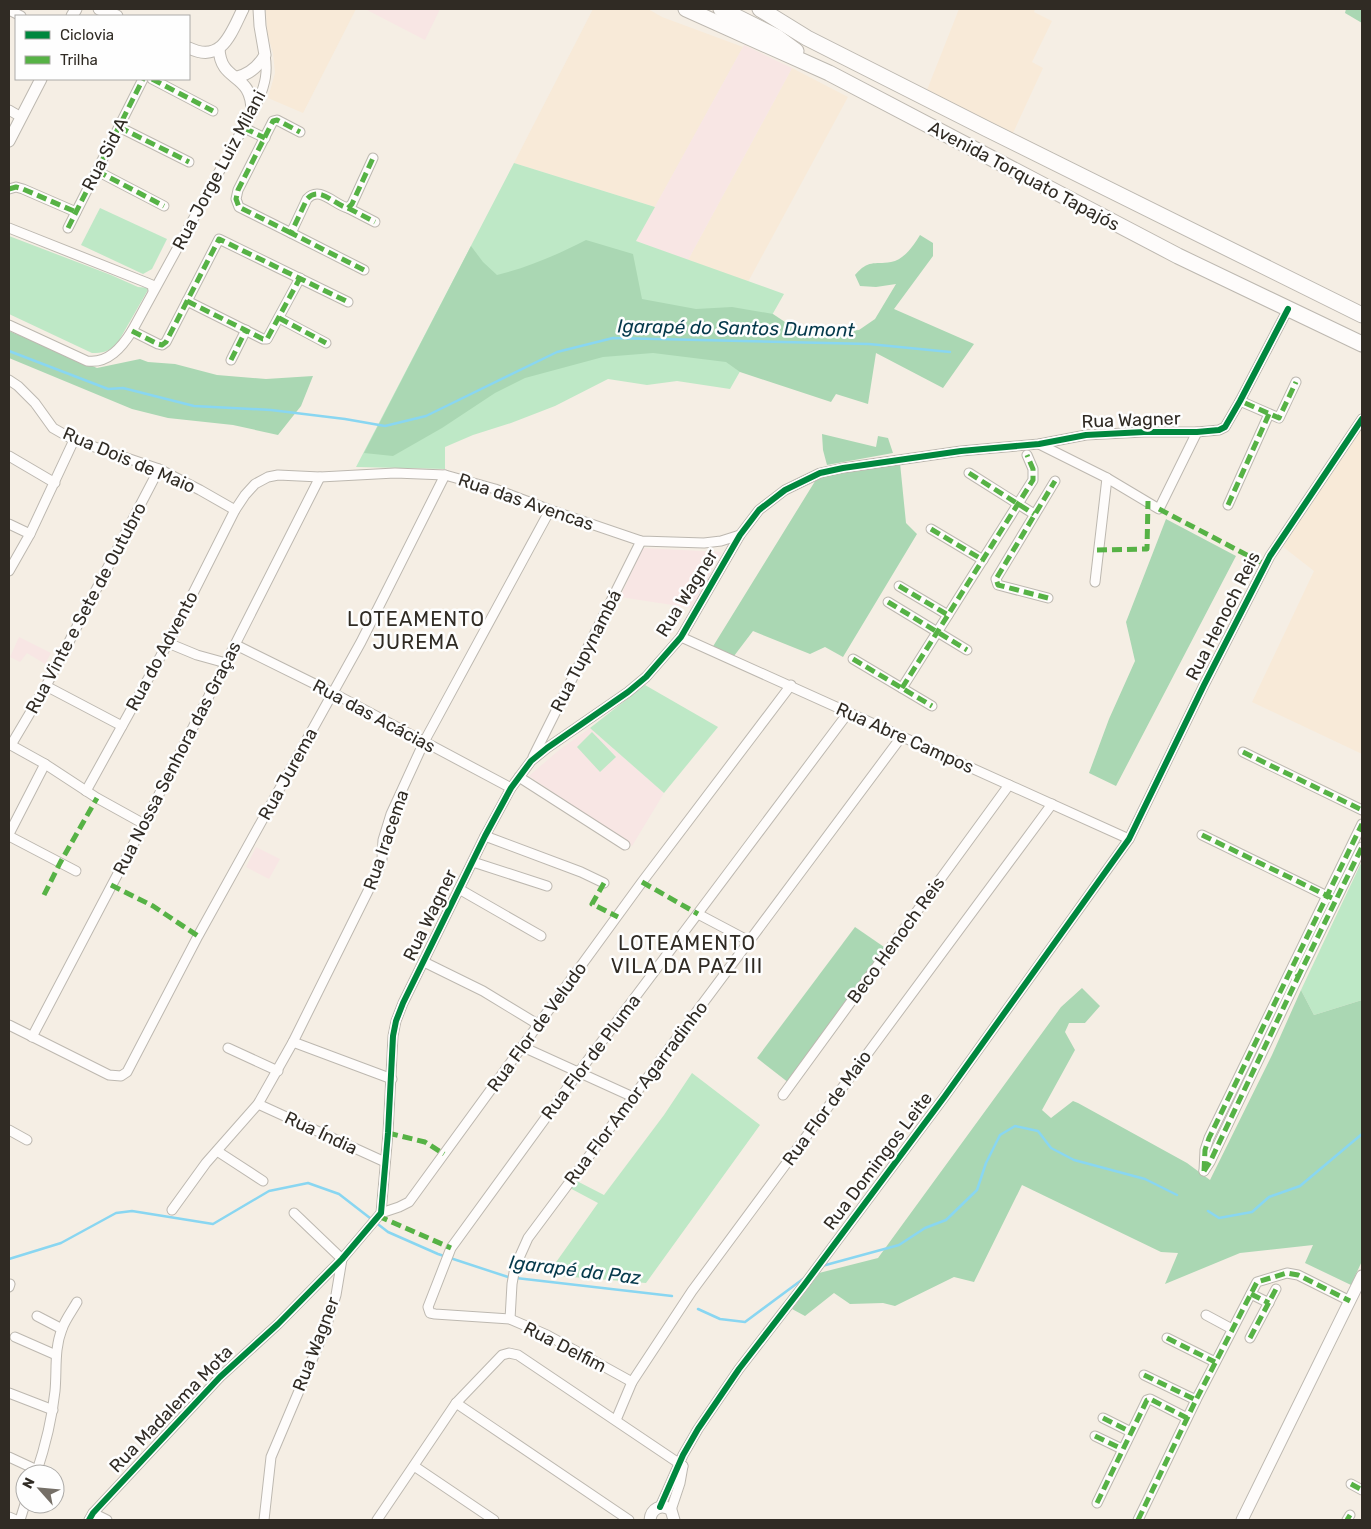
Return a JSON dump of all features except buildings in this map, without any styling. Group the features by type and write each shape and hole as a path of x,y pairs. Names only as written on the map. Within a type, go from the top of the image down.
{"highway":[{"name":"Avenida Torquato Tapajós","path":"686,9 828,73 1169,252 1362,344"},
{"path":"721,9 777,38 828,73"},
{"path":"738,9 769,24 807,38"},
{"name":"Avenida Torquato Tapajós","path":"760,9 807,38 1362,315"}],"street":[{"path":"99,9 114,15"},
{"path":"190,48 200,53 214,52 231,33 243,9"},
{"name":"Rua Jorge Luiz Milani","path":"9,325 74,356 94,362 116,352 125,342 259,99 266,81 267,66 259,9"},
{"path":"218,49 223,67 249,91 252,100 252,112"},
{"path":"236,78 255,70 265,56"},
{"path":"9,141 39,80"},
{"name":"Rua Sid A","path":"68,228 142,80"},
{"path":"154,80 213,111"},
{"path":"9,110 21,116"},
{"path":"300,132 277,120 273,121 238,190 236,199 238,207 364,270"},
{"path":"119,127 189,162"},
{"path":"244,128 264,138"},
{"path":"348,208 352,204 373,158"},
{"path":"97,171 164,206"},
{"path":"9,188 23,189 76,212"},
{"path":"291,233 307,199 316,193 375,222"},
{"path":"9,228 152,285 153,290"},
{"path":"132,331 162,345 166,342 219,239 348,302"},
{"path":"145,282 157,278 165,270"},
{"path":"187,301 263,339 267,339 300,278"},
{"name":"Rua Wagner","path":"380,1214 392,1079 393,1036 396,1022 403,1003 485,836 511,788 531,761 628,692 646,677 681,637 740,535 759,510 785,490 820,473 843,468 910,457 1039,444 1086,435 1198,432 1213,431 1225,427 1288,309"},
{"path":"279,318 326,343"},
{"path":"231,360 246,330"},
{"name":"Rua Dois de Maio","path":"9,380 35,403 53,428 74,440 159,470 235,510"},
{"path":"1240,401 1279,418 1296,382"},
{"path":"1228,504 1269,414"},
{"name":"Rua Henoch Reis","path":"1129,839 1270,556 1362,419"},
{"path":"1039,444 1107,478 1159,509 1198,432"},
{"path":"9,571 30,534 74,440"},
{"path":"902,688 1033,480 1033,469 1027,455"},
{"path":"9,456 55,483"},
{"name":"Rua Vinte e Sete de Outubro","path":"10,744 46,686 159,470"},
{"name":"Rua das Avencas","path":"235,510 255,484 268,477 278,475 320,477 395,473 445,475 495,489 641,541 704,543 721,541 740,535"},
{"path":"970,473 1034,514"},
{"name":"Rua Jurema","path":"32,1037 109,1075 131,1075 198,936 361,642 445,475"},
{"name":"Rua Nossa Senhora das Graças","path":"32,1037 144,824 320,477"},
{"path":"1095,582 1107,478"},
{"path":"1048,598 998,585 996,578 1055,481"},
{"name":"Rua do Advento","path":"86,791 168,643 235,510"},
{"name":"Rua Iracema","path":"172,1210 206,1163 258,1104 278,1070 378,871 382,859 384,840 392,814 424,742 550,510"},
{"path":"9,524 30,534"},
{"path":"931,529 983,560"},
{"name":"Rua Tupynambá","path":"531,761 641,541"},
{"path":"899,586 948,615"},
{"path":"888,602 967,650"},
{"name":"Rua Abre Campos","path":"681,637 1129,839"},
{"path":"168,643 197,655 226,663"},
{"name":"Rua das Acácias","path":"236,645 333,693 511,788"},
{"path":"853,659 932,706"},
{"name":"Rua Flor de Veludo","path":"380,1214 409,1202 642,882 791,685"},
{"path":"46,686 122,726"},
{"name":"Rua Flor de Pluma","path":"435,1314 430,1313 428,1307 451,1248 579,1072 848,712"},
{"name":"Rua Flor Amor Agarradinho","path":"510,1319 515,1267 528,1238 902,736"},
{"path":"10,744 97,798 144,824"},
{"path":"1243,752 1362,810"},
{"path":"45,764 9,835 76,871"},
{"path":"519,777 625,845"},
{"name":"Beco Henoch Reis","path":"783,1095 1009,785"},
{"name":"Rua Flor de Maio","path":"616,1420 632,1382 682,1305 1052,804"},
{"path":"1362,824 1209,1138 1205,1150 1204,1171 1362,847"},
{"path":"1202,835 1336,900"},
{"path":"485,836 581,872 604,883"},
{"name":"Rua Domingos Leite","path":"669,1513 680,1482 682,1462 698,1429 738,1369 804,1285 945,1096 1129,839"},
{"path":"473,862 547,886"},
{"path":"460,889 541,936"},
{"path":"698,914 750,941"},
{"path":"424,962 483,991 539,1025"},
{"path":"1290,972 1295,977 1300,975"},
{"path":"9,1025 32,1037"},
{"path":"292,1042 392,1079"},
{"path":"523,1047 633,1097"},
{"path":"228,1048 278,1070"},
{"name":"Rua Índia","path":"258,1104 385,1162"},
{"path":"9,1130 27,1140"},
{"path":"217,1151 263,1181"},
{"path":"294,1213 342,1259 380,1214"},
{"name":"Rua Wagner","path":"264,1520 271,1457 326,1327 336,1295 342,1259"},
{"name":"Rua Madalema Mota","path":"91,1517 220,1376 278,1324 342,1259"},
{"path":"1138,1520 1215,1362 1257,1282 1291,1273 1350,1301"},
{"path":"1242,1520 1362,1276"},
{"path":"1250,1338 1276,1289"},
{"path":"1251,1294 1269,1303"},
{"path":"39,1464 47,1441 53,1410 56,1355 62,1329 77,1302"},
{"name":"Rua Delfim","path":"435,1314 510,1319 547,1335 632,1382"},
{"path":"1206,1315 1232,1329"},
{"path":"37,1316 62,1329"},
{"path":"15,1337 56,1355"},
{"path":"1167,1338 1215,1362"},
{"path":"377,1520 456,1403 502,1355 509,1353 518,1354 682,1462"},
{"path":"1144,1375 1196,1400"},
{"path":"9,1393 53,1410"},
{"path":"1097,1503 1130,1432 1148,1399 1187,1418"},
{"path":"456,1403 629,1520"},
{"path":"1103,1418 1130,1432"},
{"path":"1095,1436 1122,1449"},
{"path":"9,1457 22,1464"},
{"path":"414,1466 494,1520"},
{"path":"1351,1484 1362,1490"},
{"path":"650,1520 653,1511 669,1513 684,1520"},
{"path":"9,1517 16,1520"},
{"path":"91,1517 107,1520"}],"shaded area":[{"path":"266,9 356,9 303,113 268,98 275,73 273,53 267,33"},
{"path":"365,9 440,9 425,40"},
{"path":"593,9 648,9 662,17 743,47 655,207 514,163"},
{"path":"959,9 1035,9 1034,12 1052,21 1032,62 1043,68 1013,133 927,90"},
{"path":"744,45 792,68 688,260 636,241"},
{"path":"792,68 848,97 748,282 688,260"},
{"path":"1362,425 1362,754 1252,702 1314,571 1282,546"},
{"path":"643,548 722,552 692,608 620,597"},
{"path":"19,637 51,653 45,664 27,653 20,662 10,657"},
{"path":"590,728 664,793 632,846 529,776 558,751"},
{"path":"256,847 280,859 269,879 246,867"}],"green space":[{"path":"1346,9 1362,9 1362,23 1345,13"},
{"path":"514,163 655,207 636,241 784,294 730,389 677,381 647,385 608,379 555,406 445,447 445,469 356,467"},
{"path":"100,208 167,239 152,269 143,274 81,245"},
{"path":"920,235 933,243 933,256 894,309 974,344 943,388 876,353 868,404 836,394 831,402 740,372 726,362 653,353 603,357 525,378 495,393 442,428 393,456 364,453 471,246 483,262 497,275 543,260 586,240 633,254 642,299 696,309 732,307 773,314 794,328 820,334 859,330 875,319 896,284 876,287 860,286 855,275 868,265 896,261 912,247"},
{"path":"9,236 138,287 149,288 117,344 105,352 92,353 9,314"},
{"path":"9,331 97,368 140,359 148,362 175,364 217,375 266,379 313,376 301,406 278,435 233,425 168,418 132,409 9,358"},
{"path":"822,434 876,447 878,436 888,438 893,453 827,465 823,450"},
{"path":"900,463 906,523 917,534 843,657 825,647 810,654 753,631 734,656 712,648 817,478 836,470"},
{"path":"1166,519 1236,556 1116,786 1089,773 1109,719 1135,661 1126,622"},
{"path":"645,685 718,727 664,793 590,728"},
{"path":"592,732 616,757 600,772 577,747"},
{"path":"1362,861 1362,1000 1314,1015 1301,990"},
{"path":"855,927 887,949 789,1083 757,1058"},
{"path":"1082,988 1100,1006 1085,1023 1069,1023 1065,1032 1075,1050 1042,1110 1051,1118 1073,1101 1078,1103 1187,1163 1210,1180 1272,1055 1301,990 1314,1015 1362,1000 1362,1261 1351,1285 1305,1263 1313,1245 1240,1253 1165,1284 1178,1253 1161,1252 1022,1185 974,1282 954,1277 895,1306 883,1303 850,1304 834,1293 805,1316 792,1309 819,1273 878,1258 1061,1007"},
{"path":"692,1073 760,1125 646,1283 547,1275 598,1203 566,1186 571,1178 604,1195 664,1115"}],"waterway":[{"name":"Igarapé do Santos Dumont","path":"9,351 108,389 123,388 194,406 271,410 385,426 426,416 557,352 613,338 869,344 950,352"},
{"name":"Igarapé da Paz","path":"822,1266 899,1245 925,1228 946,1220 977,1190 986,1163 1000,1135 1015,1126 1038,1131 1051,1148 1074,1160 1145,1179 1177,1195"},
{"name":"Igarapé da Paz","path":"1208,1211 1219,1218 1252,1212 1269,1197 1300,1186 1362,1134"},
{"name":"Igarapé da Paz","path":"9,1259 61,1243 116,1213 132,1211 213,1224 269,1191 308,1183 339,1194 388,1232 438,1254 511,1278"},
{"name":"Igarapé da Paz","path":"516,1278 672,1296"},
{"name":"Igarapé da Paz","path":"698,1309 720,1319 745,1322 803,1279"}],"marked path":[{"path":"68,228 142,80"},
{"path":"154,80 213,111"},
{"path":"291,233 239,207 236,199 238,190 273,121 277,120 300,132"},
{"path":"119,127 189,162"},
{"path":"244,128 265,138"},
{"path":"364,270 291,233 307,199 312,195 322,195 348,208 352,204 373,158"},
{"path":"97,171 164,206"},
{"path":"9,189 16,187 23,189 76,212"},
{"path":"348,208 375,222"},
{"path":"132,331 158,344 162,345 166,342 219,239 348,302"},
{"path":"187,301 263,339 267,339 300,278"},
{"path":"279,318 326,343"},
{"path":"231,360 246,330"},
{"path":"1245,403 1279,418 1296,382"},
{"path":"1228,505 1269,414"},
{"path":"902,688 1033,480 1033,469 1027,455"},
{"path":"969,473 1034,514"},
{"path":"1048,598 998,585 996,579 1055,481"},
{"path":"1097,550 1147,549 1148,501"},
{"path":"1159,509 1266,565"},
{"path":"931,529 983,560"},
{"path":"899,586 948,615"},
{"path":"888,602 967,650"},
{"path":"853,659 932,706"},
{"path":"1243,752 1362,810"},
{"path":"44,895 97,798"},
{"path":"1204,1171 1205,1150 1209,1138 1362,824"},
{"path":"1202,835 1332,898"},
{"path":"1296,977 1299,975 1362,847"},
{"path":"642,882 698,914"},
{"path":"604,883 592,904 618,917"},
{"path":"111,885 153,906 198,936"},
{"path":"1204,1171 1299,975"},
{"path":"388,1133 425,1142 444,1154"},
{"path":"378,1216 451,1248"},
{"path":"1138,1520 1196,1400 1257,1282 1287,1273 1298,1275 1350,1301"},
{"path":"1250,1338 1276,1289"},
{"path":"1251,1294 1269,1303"},
{"path":"1167,1338 1215,1362"},
{"path":"1144,1375 1196,1400"},
{"path":"1097,1503 1147,1400 1150,1399 1187,1418"},
{"path":"1103,1418 1131,1432"},
{"path":"1095,1436 1122,1449"},
{"path":"1351,1484 1362,1490"},
{"path":"1347,1520 1350,1515"}],"cycle path":[{"path":"89,1520 93,1513 220,1377 278,1324 342,1259 381,1213 388,1133 393,1036 396,1021 485,836 511,788 531,761 628,692 646,677 681,637 740,535 759,510 785,490 820,473 843,468 961,451 1039,444 1086,435 1219,430 1225,427 1240,401 1288,309"},
{"path":"660,1507 683,1455 698,1429 739,1369 945,1096 1129,839 1204,685 1270,556 1362,419"}],"district":[{"name":"LOTEAMENTO JUREMA","path":"416,630"},
{"name":"LOTEAMENTO VILA DA PAZ III","path":"687,954"}]}
